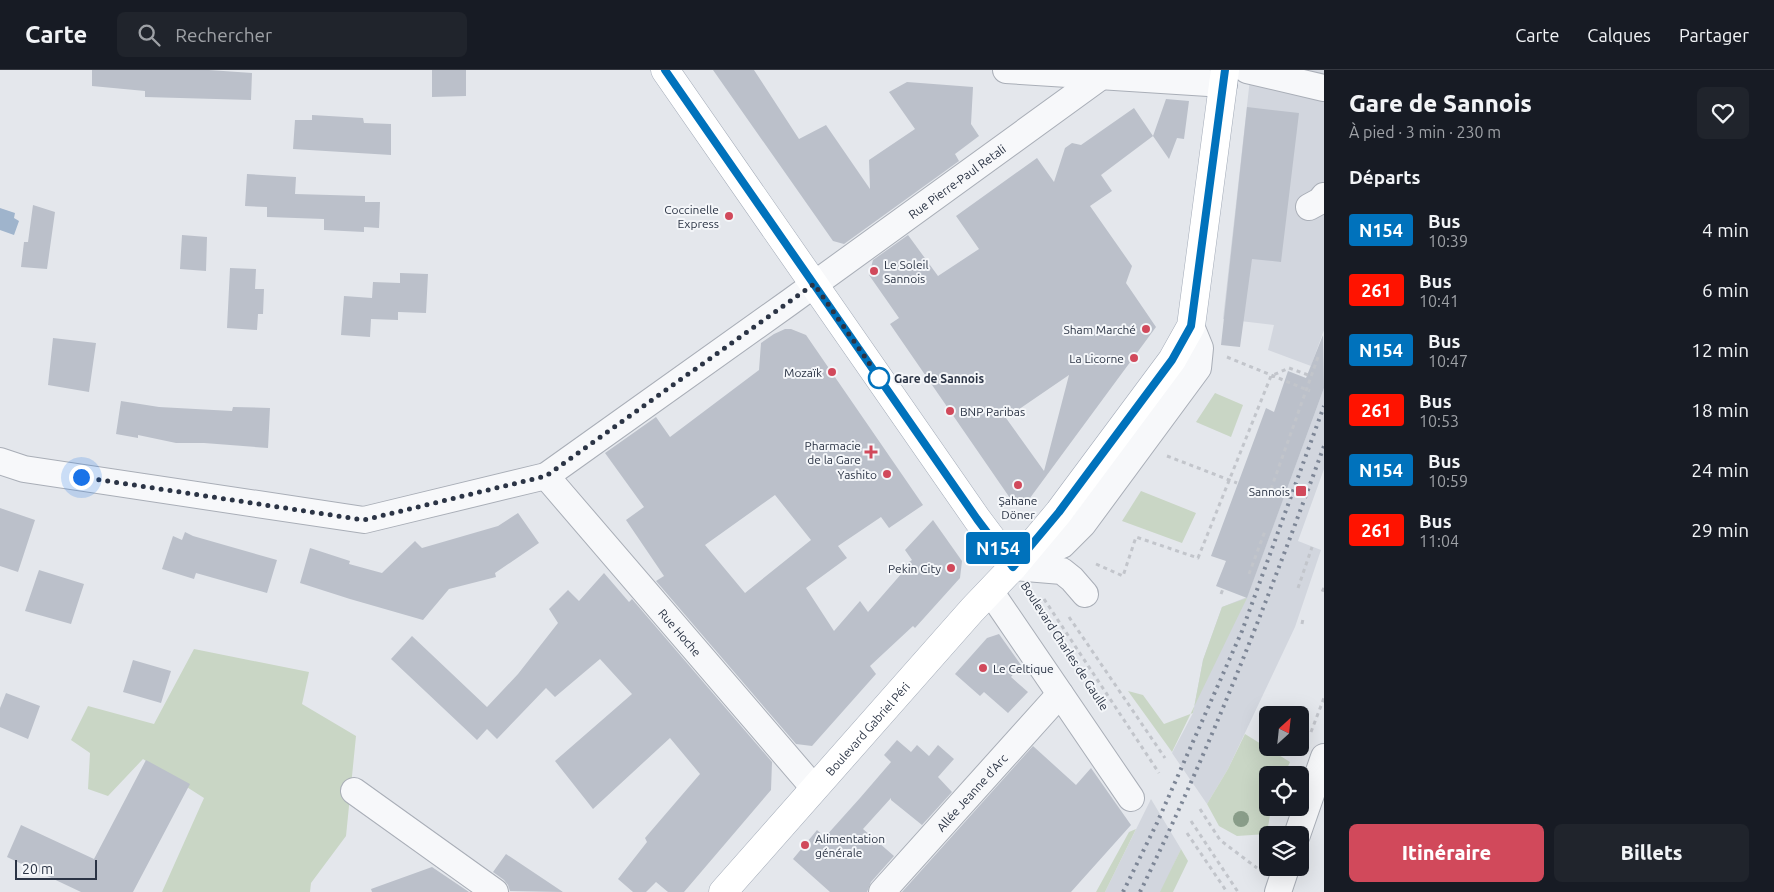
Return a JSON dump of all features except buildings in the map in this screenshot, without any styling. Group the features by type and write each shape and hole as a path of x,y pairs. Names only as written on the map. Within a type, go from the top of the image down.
{"main road":[{"path":"664,70 977,519 1013,567"},
{"name":"Boulevard Gabriel Péri","path":"723,892 1013,567 1059,512 1172,360 1191,326 1225,77"}],"street":[{"path":"1006,70 1225,77"},
{"path":"1246,70 1318,90"},
{"name":"Rue Pierre-Paul Retali","path":"546,476 1105,73"},
{"path":"0,461 24,469 364,520 546,476"},
{"name":"Rue Hoche","path":"546,476 814,788"},
{"path":"1013,567 1062,571 1085,594"},
{"path":"990,591 1131,798"},
{"name":"Allée Jeanne d'Arc","path":"882,892 1060,694"},
{"path":"1300,826 1324,756"},
{"path":"354,791 495,892"},
{"path":"1278,892 1283,876"}],"path":[{"path":"1221,355 1284,382 1308,390"},
{"path":"1271,489 1308,390 1318,357"},
{"path":"1093,562 1123,576 1136,537 1198,558 1271,376 1289,368 1311,376"},
{"path":"1159,453 1237,483"},
{"path":"1249,574 1265,531"},
{"path":"1298,588 1312,547"},
{"name":"Boulevard Charles de Gaulle","path":"1013,567 1106,709"},
{"path":"1324,588 1322,592 1324,593"},
{"path":"1011,621 1049,596"},
{"path":"1044,599 1159,773"},
{"path":"1067,614 1165,758"},
{"path":"1200,809 1220,840 1256,868"},
{"path":"1191,821 1238,892"},
{"path":"1188,832 1227,892"}],"shaded area":[{"path":"1251,70 1324,70 1324,330 1311,366 1268,350 1274,325 1223,319"},
{"path":"1324,388 1324,469 1298,541 1321,550 1295,627 1228,769 1207,804 1172,753 1193,713 1203,660 1222,607 1247,597"},
{"path":"1151,799 1181,849 1161,892 1105,892"}],"green space":[{"path":"1215,393 1243,405 1231,437 1196,422"},
{"path":"1141,491 1196,513 1182,543 1122,521"},
{"path":"1247,598 1194,706 1203,660 1222,607"},
{"path":"194,649 309,672 302,704 356,736 346,836 311,883 310,892 162,892 204,798 143,759 108,796 88,789 90,753 71,740 88,706 154,724"},
{"path":"1128,691 1143,695 1164,724 1191,714 1172,752"},
{"path":"1245,734 1259,743 1259,756 1280,756 1290,762 1288,766 1259,766 1259,816 1270,816 1268,826 1259,826 1259,835 1237,836 1219,826 1207,804 1228,769"},
{"path":"1136,829 1105,892 1096,892 1129,832"},
{"path":"1181,849 1188,861 1173,892 1160,892"}],"water":[{"path":"0,208 15,213 14,218 19,221 14,235 0,230"}],"railway":[{"path":"1123,892 1157,823 1242,631 1324,406"},
{"path":"1140,892 1215,727 1282,559 1324,446"}],"bus line":[{"name":"N154","path":"665,70 977,519 1013,567 1059,512 1172,360 1191,326 1225,70"}],"place":[{"name":"Coccinelle Express","path":"729,216"},
{"name":"Le Soleil Sannois","path":"874,271"},
{"name":"Sham Marché","path":"1146,329"},
{"name":"La Licorne","path":"1134,358"},
{"name":"Mozaïk","path":"832,372"},
{"name":"Gare de Sannois","path":"879,378"},
{"name":"BNP Paribas","path":"950,411"},
{"name":"Pharmacie de la Gare","path":"871,452"},
{"name":"Yashito","path":"887,474"},
{"name":"Şahane Döner","path":"1018,485"},
{"name":"Sannois","path":"1301,491"},
{"name":"Pekin City","path":"951,568"},
{"name":"Le Celtique","path":"983,668"},
{"name":"Alimentation générale","path":"805,845"}],"route":[{"path":"81,477 364,520 546,476 814,284 883,383 879,378"}]}
